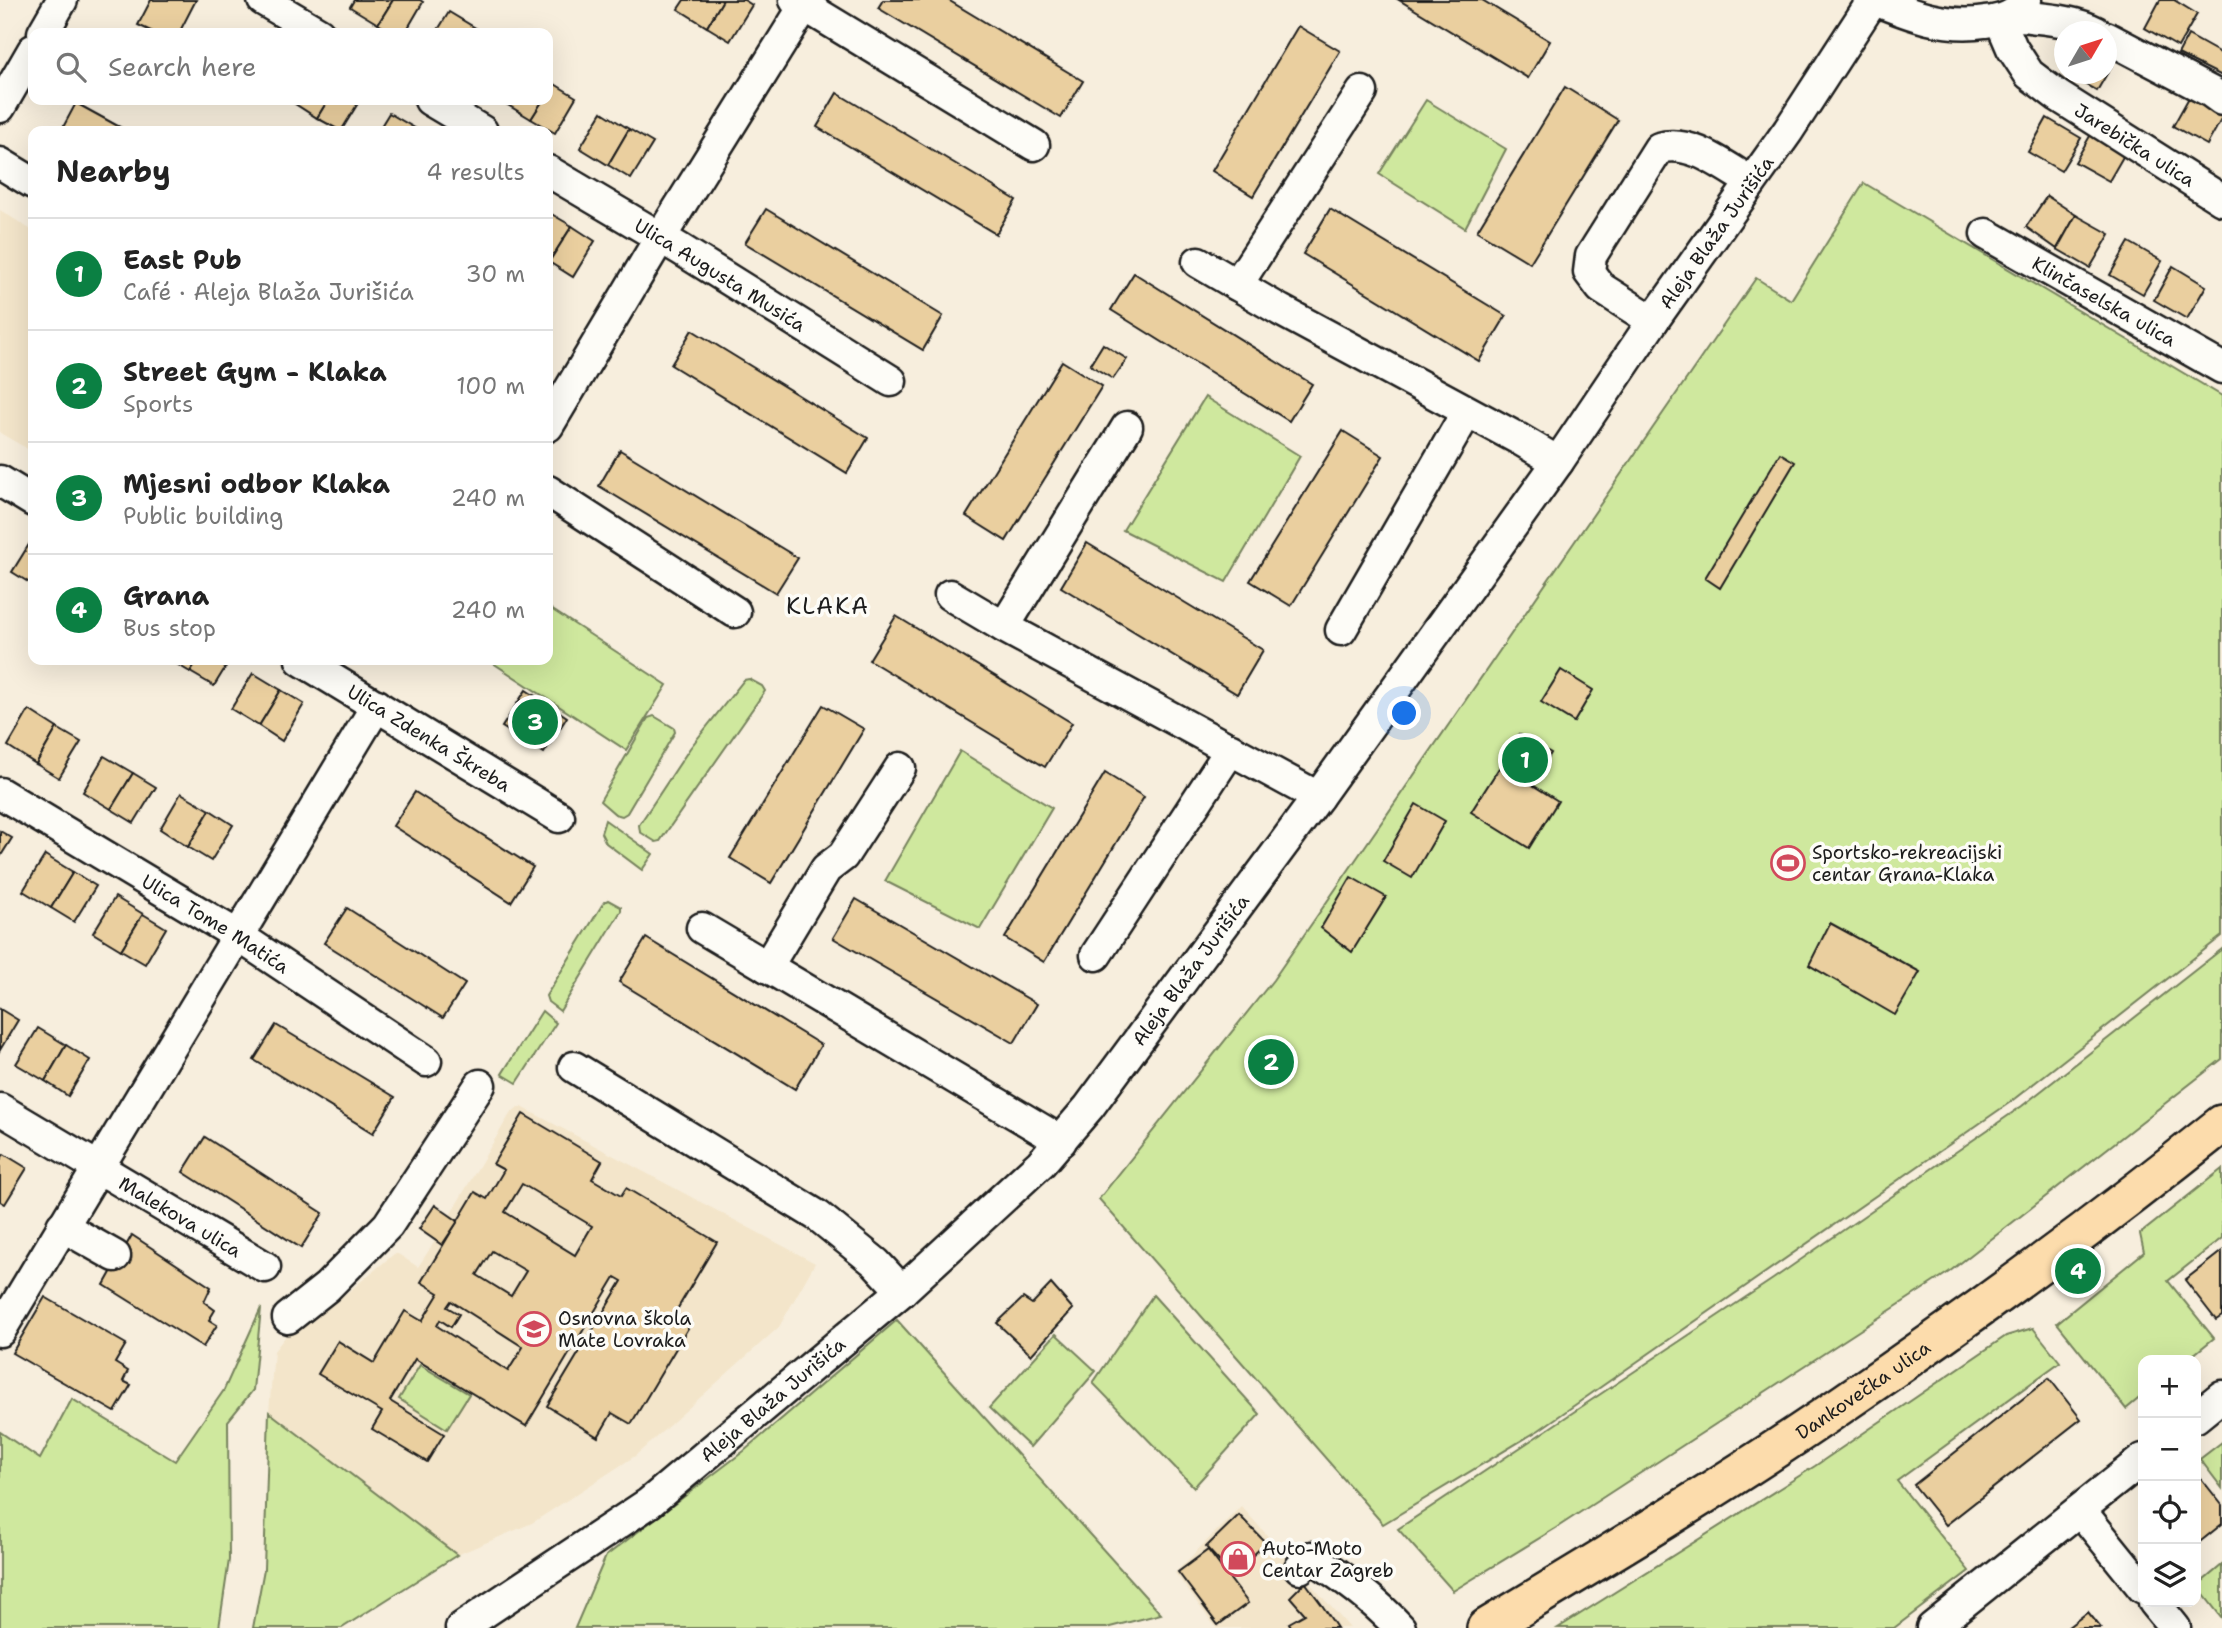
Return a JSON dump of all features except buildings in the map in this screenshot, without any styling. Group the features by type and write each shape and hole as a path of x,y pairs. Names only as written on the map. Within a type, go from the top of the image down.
{"main road":[{"name":"Dankovečka ulica","path":"1486,1628 1678,1511 1844,1404 2046,1259 2222,1124"}],"street":[{"path":"46,28 62,0"},
{"path":"263,0 310,28"},
{"path":"1874,0 1935,22 1971,25 2013,12 2060,21"},
{"name":"Aleja Blaža Jurišića","path":"461,1628 649,1503 902,1292 1041,1163 1061,1141 1318,797 1558,462 1787,131 1874,0"},
{"path":"553,418 803,2 1034,145"},
{"name":"Jarebička ulica","path":"2013,12 2012,48 2029,74 2058,96 2222,200"},
{"path":"2117,43 2222,100"},
{"path":"0,107 28,59"},
{"path":"1237,285 1362,92"},
{"path":"438,105 474,126"},
{"path":"1653,321 1601,288 1590,272 1591,256 1659,148 1673,144 1698,152 1751,182"},
{"path":"0,163 28,180"},
{"name":"Ulica Augusta Musića","path":"553,174 891,382"},
{"name":"Klinčaselska ulica","path":"1986,234 2222,368"},
{"path":"1198,262 1558,462"},
{"path":"1341,630 1467,412"},
{"path":"1004,627 1127,426"},
{"path":"0,481 28,498"},
{"path":"553,494 735,612"},
{"path":"950,595 1318,797"},
{"name":"Ulica Zdenka Škreba","path":"309,665 559,817"},
{"path":"0,1331 377,705"},
{"path":"1096,955 1231,749"},
{"path":"767,967 825,869 843,856 900,768"},
{"name":"Ulica Tome Matića","path":"0,793 237,935 426,1061"},
{"path":"702,928 1061,1141"},
{"path":"574,1068 818,1216 876,1263 902,1292"},
{"path":"288,1318 327,1287 388,1225 480,1085"},
{"name":"Malekova ulica","path":"0,1109 265,1267"},
{"path":"62,1226 115,1256"},
{"path":"2201,1413 2222,1396"},
{"path":"1933,1628 2138,1463"},
{"path":"2080,1510 2138,1582"},
{"path":"1300,1568 1311,1557 1344,1577 1400,1628"},
{"path":"2158,1607 2175,1628"}],"shaded area":[{"path":"0,210 28,228 28,449 0,433"},
{"name":"Osnovna škola Mate Lovraka","path":"518,1107 815,1263 779,1327 635,1456 532,1523 457,1555 269,1412 274,1351 289,1332 347,1293 394,1254 418,1267 435,1241 419,1229 435,1205 450,1215 510,1114"},
{"name":"Auto-Moto Centar Zagreb","path":"1241,1506 1350,1628 1216,1628 1175,1573"}],"green space":[{"path":"1426,100 1506,149 1465,228 1379,174"},
{"name":"Sportsko-rekreacijski centar Grana-Klaka","path":"1864,183 2222,396 2222,936 2009,1103 1539,1430 1383,1524 1099,1199 1273,980 1756,278 1791,300"},
{"path":"1205,397 1300,456 1226,582 1123,530"},
{"path":"553,610 667,685 626,750 496,665 553,665"},
{"path":"749,679 762,686 765,691 660,841 656,842 640,832 639,825 690,748 744,680"},
{"path":"654,716 674,728 675,732 627,813 622,816 615,814 600,801 648,718"},
{"path":"960,751 1052,808 980,929 885,881"},
{"path":"605,820 653,854 642,870 606,843 601,833"},
{"path":"608,900 621,907 621,911 560,1011 548,1002 546,996 604,902"},
{"path":"2222,949 2222,1059 1949,1272 1556,1528 1453,1591 1398,1529 1773,1279 2022,1106"},
{"path":"542,1011 556,1023 517,1083 502,1074"},
{"path":"2222,1169 2222,1238 2168,1281 2214,1338 2193,1355 2138,1355 2138,1399 2126,1409 2057,1323 2144,1252 2140,1234"},
{"path":"1153,1295 1260,1414 1194,1487 1093,1383"},
{"path":"261,1308 253,1390 228,1421 229,1560 219,1628 0,1628 0,1432 40,1459 72,1399 175,1461 224,1390"},
{"path":"897,1320 1161,1614 1106,1628 575,1628 606,1556 744,1451"},
{"path":"2033,1328 2060,1362 1897,1481 1969,1571 1894,1628 1558,1628 1815,1466 2006,1336"},
{"path":"1056,1334 1096,1371 1030,1447 989,1408"},
{"path":"420,1365 469,1394 447,1429 399,1399"},
{"path":"269,1412 457,1555 342,1628 253,1628 264,1569"},
{"path":"2222,1442 2222,1488 2201,1460"},
{"path":"2222,1565 2222,1618 2201,1591 2201,1583"}],"place":[{"name":"Mjesni odbor Klaka","path":"535,722"},
{"name":"East Pub","path":"1525,760"},
{"name":"Sportsko-rekreacijski centar Grana-Klaka","path":"1788,863"},
{"name":"Street Gym - Klaka","path":"1271,1062"},
{"name":"Grana","path":"2078,1271"},
{"name":"Osnovna škola Mate Lovraka","path":"534,1329"},
{"name":"Auto-Moto Centar Zagreb","path":"1238,1559"}],"district":[{"name":"KLAKA","path":"828,606"}]}
